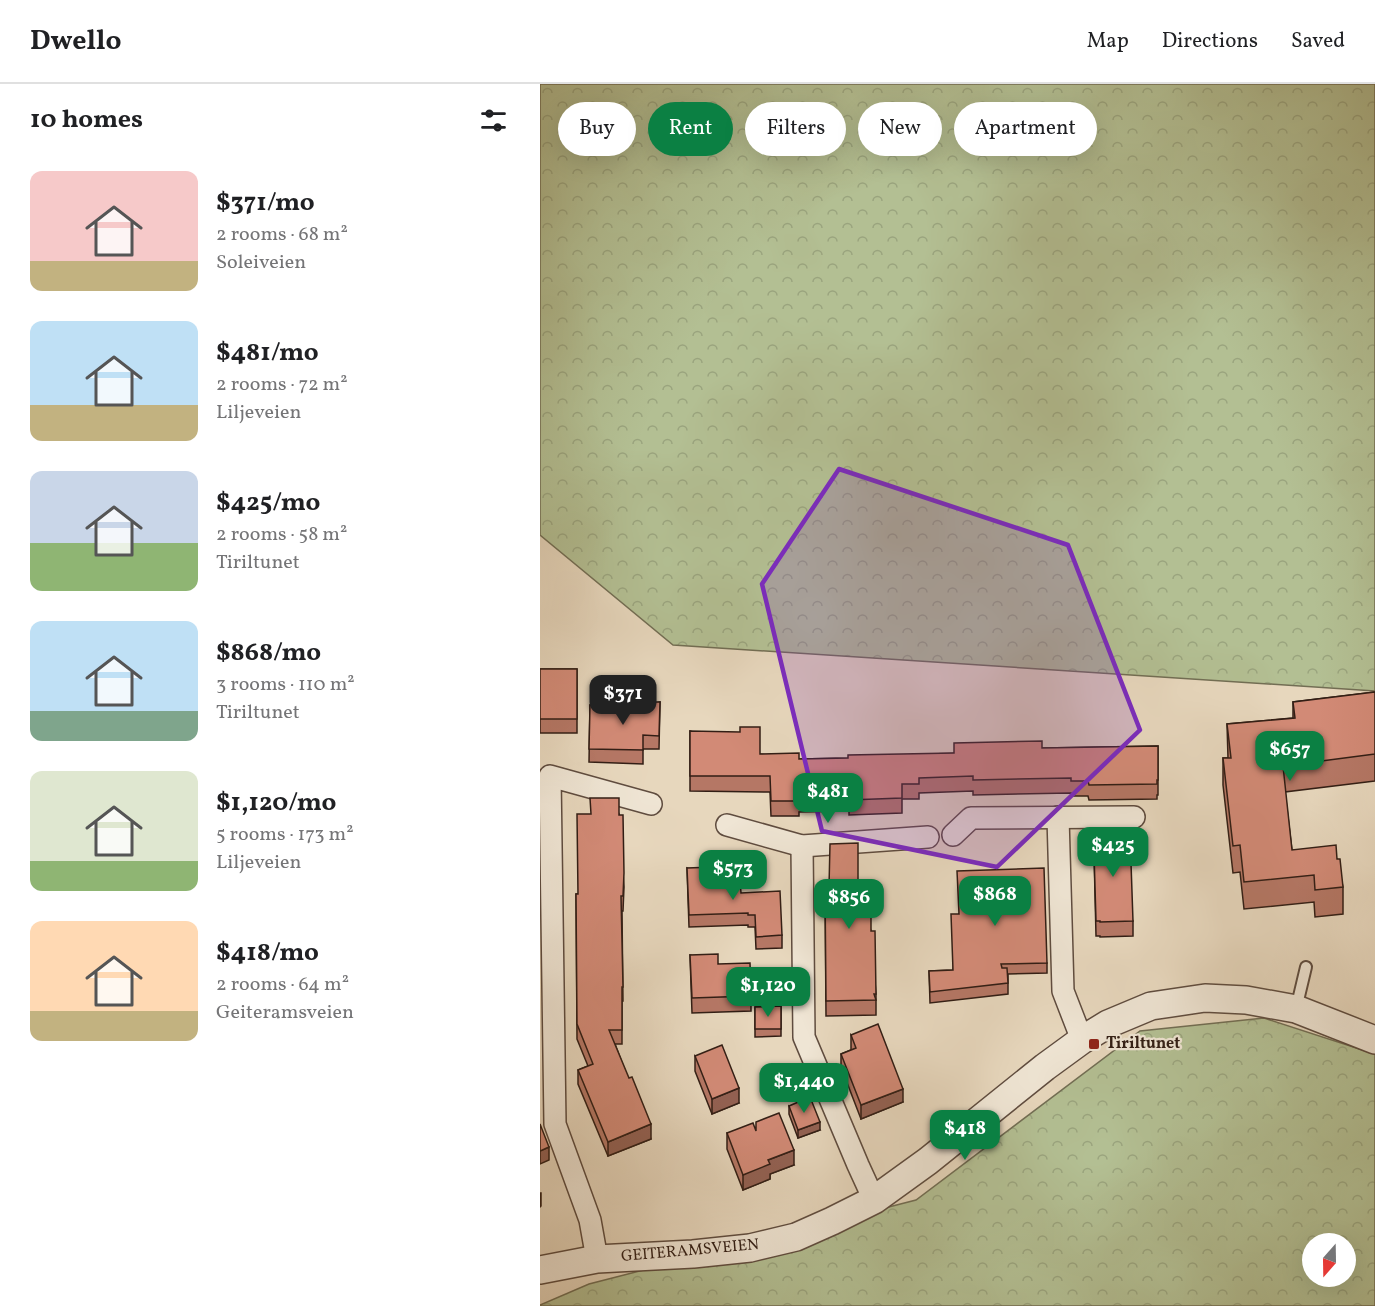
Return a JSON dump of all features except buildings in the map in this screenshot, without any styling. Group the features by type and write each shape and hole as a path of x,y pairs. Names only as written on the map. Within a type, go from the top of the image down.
{"street":[{"path":"597,1259 590,1220 555,1124 550,776 651,804"},
{"path":"1058,817 1062,992 1082,1040"},
{"path":"953,836 970,818 1134,817"},
{"path":"727,825 802,846 928,837"},
{"path":"802,846 804,1037 874,1200"},
{"name":"GEITERAMSVEIEN","path":"540,1270 597,1259 693,1254 750,1248 796,1237 874,1200 928,1161 1082,1040 1108,1024 1151,1006 1205,998 1246,1000 1296,1010 1375,1040"}],"lane":[{"path":"1296,1010 1306,967"}],"highlighted area":[{"path":"839,469 1068,545 1140,730 997,867 822,831 762,584"}],"green space":[{"path":"540,84 1375,84 1375,691 673,645 540,535"},
{"path":"1264,1018 1375,1054 1375,1306 540,1306 589,1284 916,1200 1140,1031"}],"place":[{"name":"Tiriltunet","path":"1094,1044"}]}
